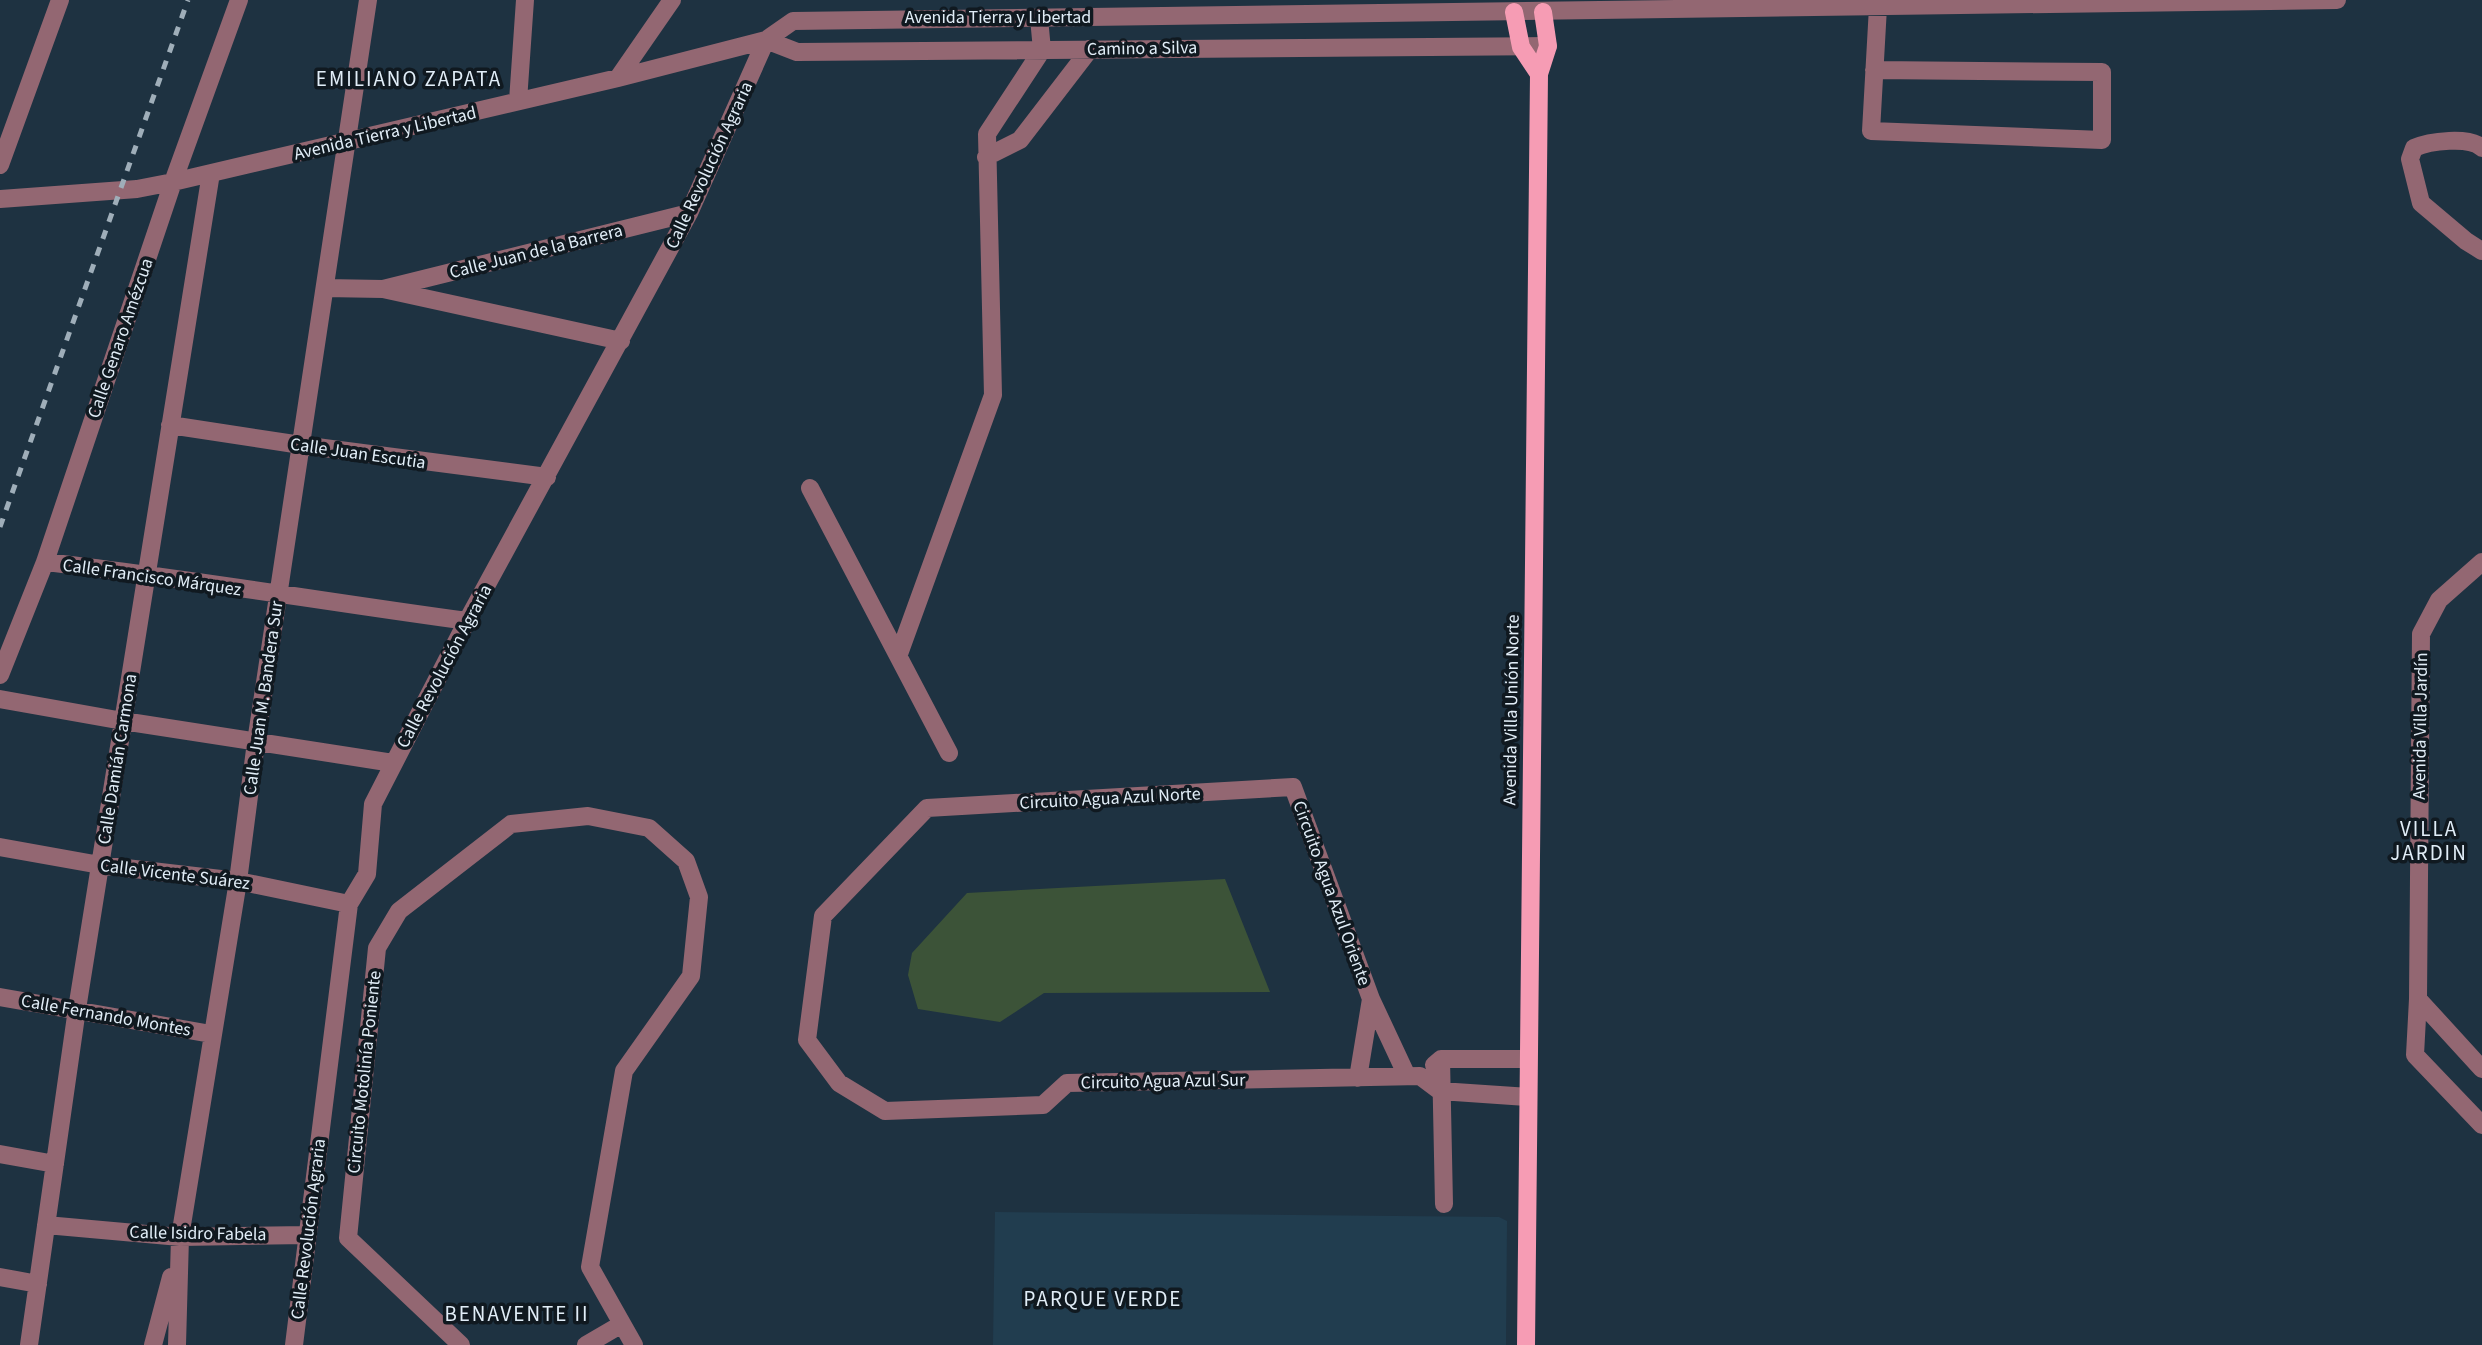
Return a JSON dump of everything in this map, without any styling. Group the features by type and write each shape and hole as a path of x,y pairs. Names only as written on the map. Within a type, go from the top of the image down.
{"main road":[{"path":"1512,6 1521,47 1539,75"},
{"name":"Avenida Villa Unión Norte","path":"1526,1345 1539,75 1548,46 1542,6"}],"street":[{"path":"0,165 61,0"},
{"name":"Calle Genaro Amézcua","path":"0,676 45,562 173,182 239,0"},
{"name":"Calle Juan M. Bandera Sur","path":"153,1345 179,1245 211,1034 238,881 256,742 368,0"},
{"path":"518,101 526,0"},
{"path":"618,78 672,0"},
{"name":"Avenida Tierra y Libertad","path":"0,199 137,189 173,182 618,78 766,40 793,21 1309,14 1512,6 1878,7 2337,0"},
{"path":"1874,70 2102,72 2102,141 1871,131 1874,70 1878,7"},
{"path":"1309,14 1309,46"},
{"path":"1142,16 1144,48"},
{"path":"899,654 993,396 987,134 1042,50 1040,18"},
{"name":"Camino a Silva","path":"766,40 797,52 1548,46"},
{"name":"Calle Revolución Agraria","path":"294,1345 349,904 367,874 373,804 467,621 689,213 766,40"},
{"path":"986,157 1020,139 1090,49"},
{"path":"2482,148 2472,141 2425,143 2414,148 2410,159 2421,203 2482,251"},
{"name":"Calle Damián Carmona","path":"29,1345 77,1009 211,173"},
{"name":"Calle Juan de la Barrera","path":"383,289 689,213"},
{"name":"Calle Juan de la Barrera","path":"325,288 383,289 621,341"},
{"name":"Calle Juan Escutia","path":"170,425 547,477"},
{"path":"810,488 949,753"},
{"name":"Calle Francisco Márquez","path":"45,562 146,574 467,621"},
{"name":"Avenida Villa Jardín","path":"2482,562 2439,600 2421,634 2418,999 2415,1055 2482,1125"},
{"path":"0,699 393,763"},
{"name":"Circuito Agua Azul Norte","path":"839,1083 807,1040 823,916 927,808 1293,787"},
{"name":"Circuito Agua Azul Oriente","path":"1293,787 1371,999 1414,1076"},
{"name":"Circuito Motolinía Poniente","path":"461,1345 348,1238 376,948 399,911 511,824 588,816 649,828 686,861 699,897 691,976 624,1071 590,1267 622,1324"},
{"name":"Calle Vicente Suárez","path":"0,847 100,865 238,881 349,904"},
{"name":"Calle Fernando Montes","path":"0,997 211,1034"},
{"name":"Circuito Agua Azul Oriente","path":"1357,1079 1371,999"},
{"path":"2418,999 2482,1069"},
{"path":"1528,1059 1441,1059 1414,1076 1440,1091 1528,1097"},
{"path":"1441,1059 1444,1204"},
{"name":"Circuito Agua Azul Sur","path":"839,1083 885,1111 1042,1105 1067,1083 1414,1076"},
{"path":"0,1154 55,1164"},
{"name":"Calle Isidro Fabela","path":"46,1225 179,1245 307,1235"},
{"name":"Calle Juan M. Bandera Sur","path":"177,1345 179,1245"},
{"path":"0,1277 38,1283"},
{"path":"586,1345 622,1324 634,1345"}],"shaded area":[{"path":"995,1212 1499,1217 1507,1221 1506,1345 993,1345"}],"green space":[{"path":"1225,879 1270,992 1044,993 1000,1022 918,1009 908,975 912,953 967,893"}],"railway":[{"path":"0,527 188,0"}],"district":[{"name":"EMILIANO ZAPATA","path":"409,79"},
{"name":"VILLA JARDIN","path":"2429,841"},
{"name":"PARQUE VERDE","path":"1103,1299"},
{"name":"BENAVENTE II","path":"517,1314"}]}
